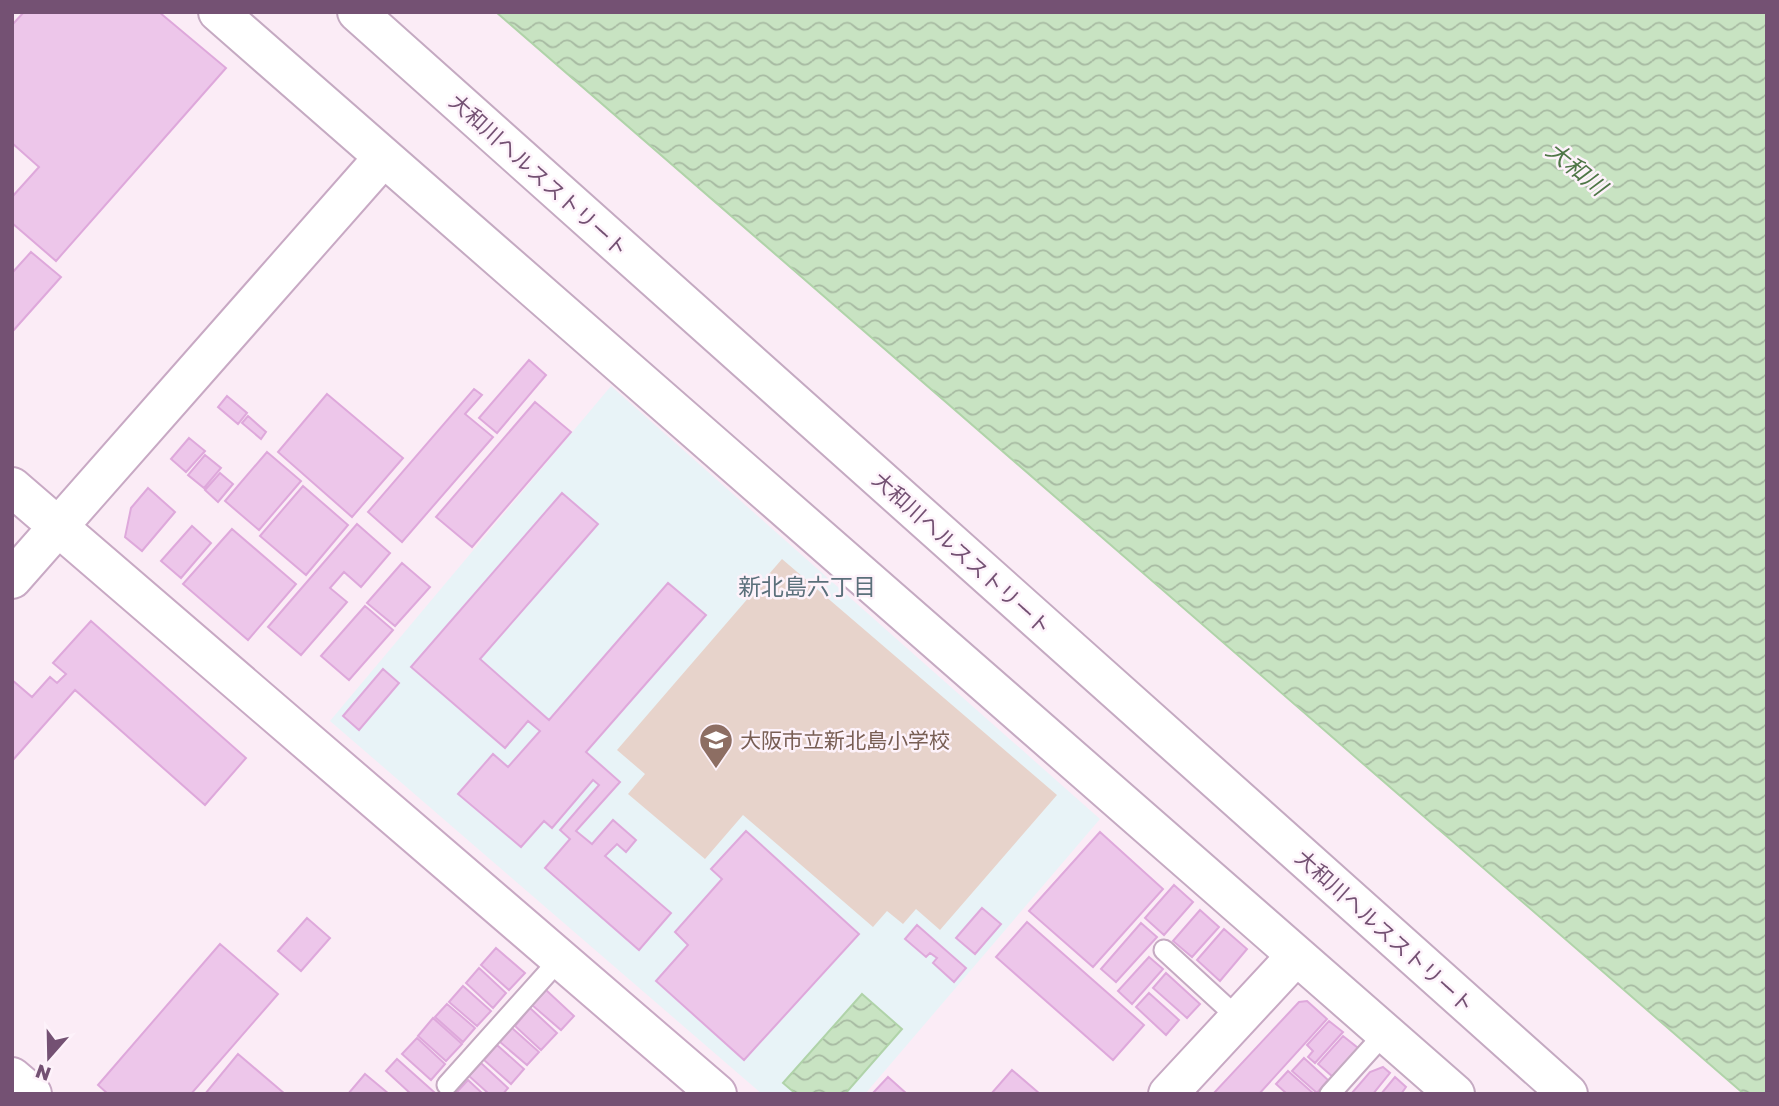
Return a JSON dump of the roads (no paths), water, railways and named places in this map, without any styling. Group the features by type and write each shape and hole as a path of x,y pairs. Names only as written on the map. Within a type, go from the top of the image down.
{"street":[{"path":"218,12 1455,1094"},
{"name":"大和川ヘルスストリート","path":"357,12 1568,1094"},
{"path":"12,579 383,158"},
{"path":"12,487 717,1094"},
{"path":"1168,1094 1296,956"},
{"path":"12,1077 32,1094"}],"lane":[{"path":"1164,950 1237,1018"},
{"path":"447,1085 560,959"},
{"path":"1330,1094 1385,1033"}],"water":[{"name":"大和川","path":"496,12 1767,12 1767,1094 1744,1094"},
{"path":"862,994 902,1029 845,1094 796,1094 783,1083"}],"place":[{"name":"大阪市立新北島小学校","path":"716,770"}],"district":[{"name":"新北島六丁目","path":"807,586"}]}
